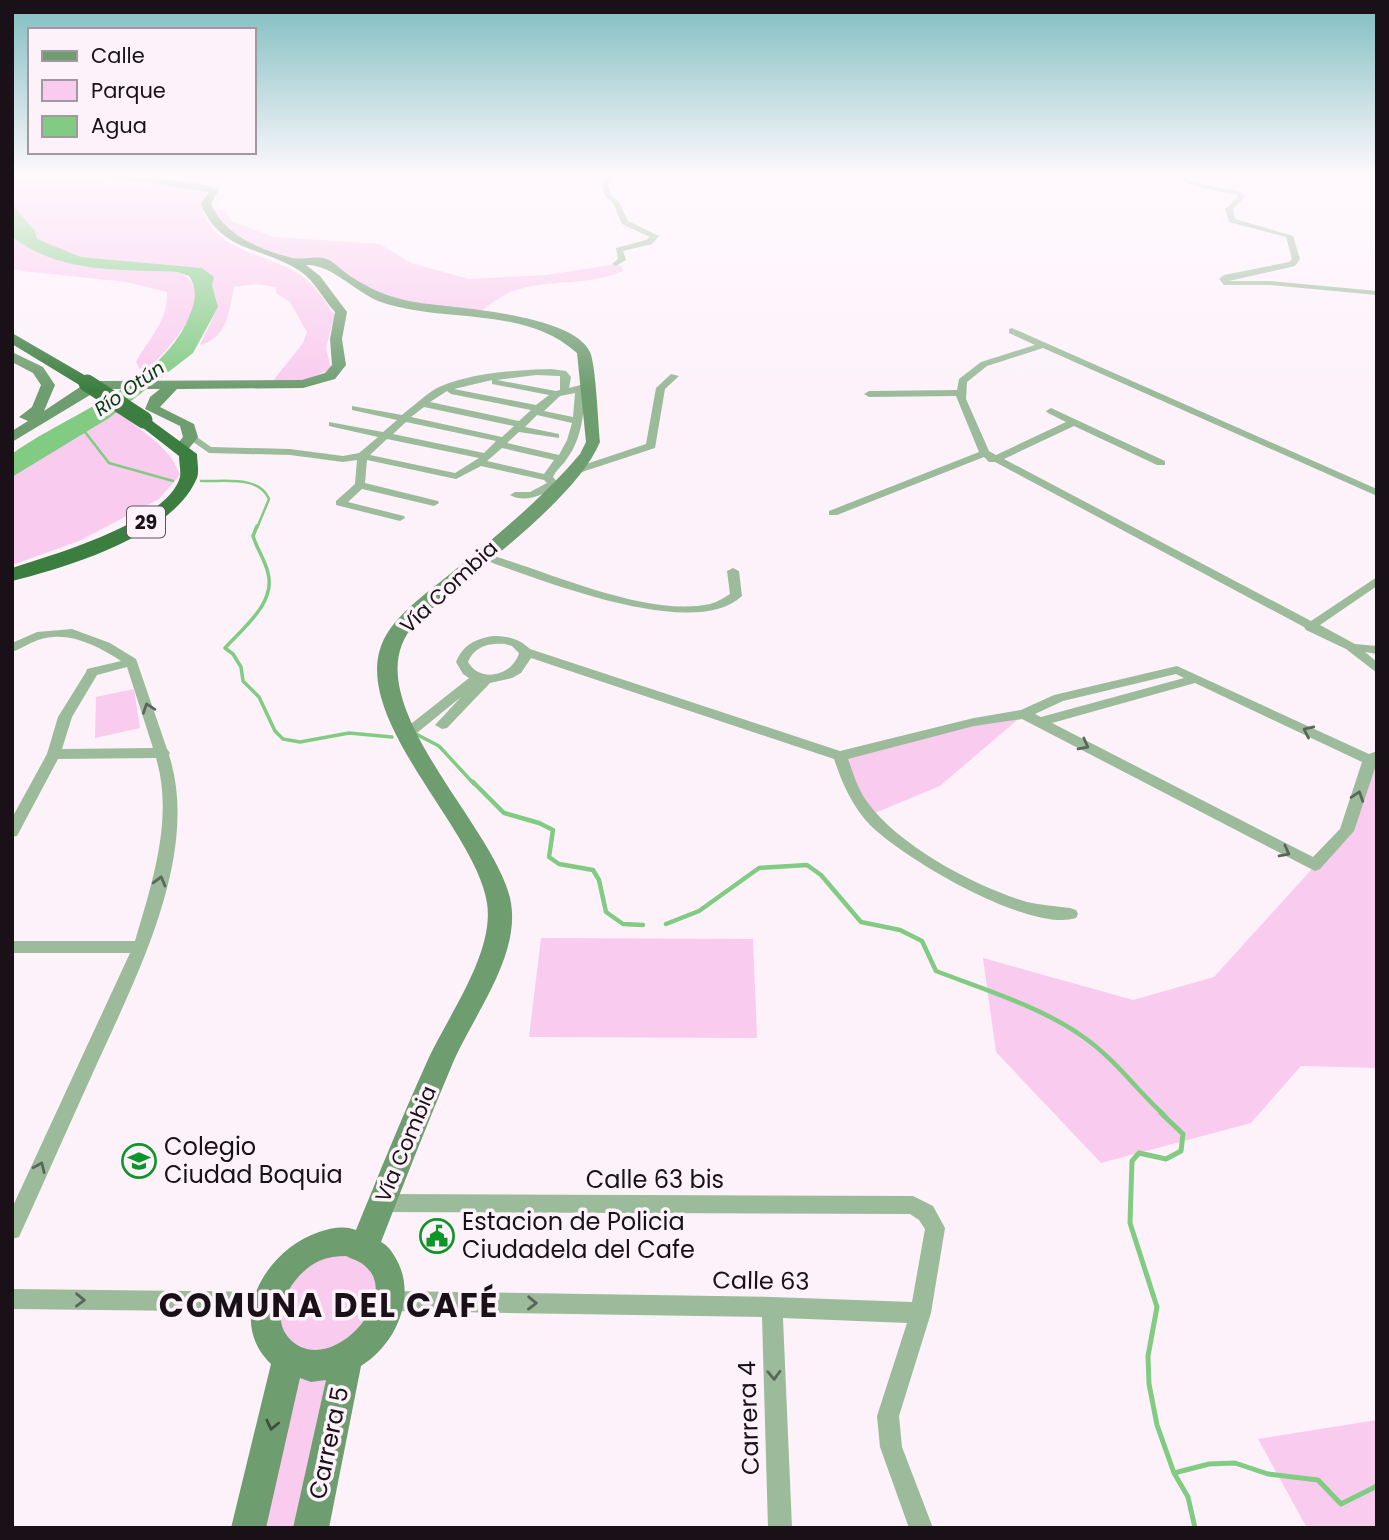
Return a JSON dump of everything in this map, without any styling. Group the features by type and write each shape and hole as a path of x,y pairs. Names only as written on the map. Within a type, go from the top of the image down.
{"highway":[{"path":"12,337 144,420 187,442"},
{"name":"29","path":"12,575 133,529 169,507 181,495 190,476 187,442"}],"main road":[{"path":"12,438 85,390 123,383 303,384 319,381 336,371 341,359 336,339 341,312 314,277 290,262 248,246"},
{"name":"Vía Combia","path":"290,262 323,261 347,281 390,301 454,309 553,332 578,346 583,352 584,388 593,449 575,471 553,484 405,624 392,642 386,668 393,700 407,734 482,858 496,891 500,914 487,968 450,1038 364,1245"},
{"path":"12,356 38,370 48,385 38,409 12,426"},
{"path":"167,383 152,409 184,422 190,430 187,442"},
{"path":"332,1242 364,1245 381,1258 390,1278 391,1301 376,1334 347,1358 327,1364 306,1365 288,1359 277,1349 269,1335 267,1302 279,1277 299,1256 332,1242"},
{"name":"Carrera 5","path":"311,1528 347,1358"},
{"path":"248,1528 288,1359"}],"street":[{"path":"616,264 622,260 619,250 634,246"},
{"path":"1292,246 1296,259 1292,264 1223,279 1227,283 1269,283 1377,293"},
{"path":"1012,331 1377,493"},
{"path":"1043,345 984,364 962,381 959,393 989,456 1350,646 1377,669"},
{"path":"187,442 209,450 218,457 234,458 255,452 290,452 331,458 362,456 451,476 462,475 561,393 566,377 563,373 547,371 439,391 362,456 360,485 340,503 400,518"},
{"path":"575,471 651,446 661,388 674,376"},
{"path":"487,380 561,393 584,388 575,436 562,458 550,469 553,484"},
{"path":"446,390 538,410 578,422"},
{"path":"869,394 959,393"},
{"path":"424,404 556,436"},
{"path":"355,408 562,458"},
{"path":"1051,411 1161,463"},
{"path":"833,513 1074,422"},
{"path":"332,424 481,459 553,484"},
{"path":"514,495 532,495 553,484"},
{"path":"360,485 434,503"},
{"path":"480,555 624,601 689,612 727,605 736,596 733,571"},
{"path":"1310,627 1377,580"},
{"path":"12,648 37,636 72,633 106,646 132,662 169,778 169,834 163,872 141,947 12,1230"},
{"path":"482,678 470,673 462,662 464,655 476,644 506,640 516,643 526,653 840,756 974,722 1024,714 1059,698 1177,670 1373,757 1346,831 1314,864 1024,714"},
{"path":"1350,646 1377,650"},
{"path":"407,734 482,678 516,672 526,660 526,653"},
{"path":"12,832 54,754 65,718 92,672 132,662"},
{"path":"442,725 482,678"},
{"path":"1040,722 1196,679"},
{"path":"54,754 163,753"},
{"path":"840,756 862,806 904,845 1002,898 1023,906 1070,914"},
{"path":"12,947 141,947"},
{"name":"Calle 63 bis","path":"381,1203 913,1205 926,1213 935,1228 921,1313"},
{"path":"12,1299 267,1302"},
{"name":"Calle 63","path":"391,1301 772,1307 921,1313"},
{"name":"Carrera 4","path":"772,1307 780,1528"},
{"path":"921,1313 888,1416 891,1447 921,1528"}],"green space":[{"path":"12,246 26,246 70,264 176,272 190,280 196,291 194,305 188,321 177,336 145,371 139,368 136,362 161,321 167,292 126,282 12,268"},
{"path":"54,246 236,246 286,267 305,278 335,315 326,348 331,368 303,380 272,382 303,343 307,332 290,302 276,293 276,287 256,284 234,287 222,330 200,345 218,307 212,285 202,268 81,257"},
{"path":"248,246 383,246 411,263 469,279 546,275 616,264 622,267 623,271 597,279 520,289 503,296 478,313 390,301 323,261 290,262"},
{"path":"112,404 159,444 175,463 180,475 159,499 79,541 12,565 12,466"},
{"path":"134,689 140,728 95,738 96,697"},
{"path":"1024,714 940,786 870,815 840,756"},
{"path":"1377,753 1377,1068 1301,1066 1251,1123 1101,1163 996,1052 983,958 1133,1000 1214,977 1341,837"},
{"path":"541,938 753,939 757,1038 529,1037"},
{"path":"332,1242 387,1267 311,1528 248,1528 288,1359 267,1302"},
{"path":"1377,1420 1377,1528 1307,1528 1258,1439"}],"water":[{"name":"Río Otún","path":"26,246 54,246 81,257 202,268 214,277 212,285 218,307 193,353 109,418 12,477 12,454 114,394 160,359 178,337 191,312 195,293 189,276 177,272 70,264"}],"waterway":[{"path":"85,432 109,463 173,481"},
{"path":"201,481 240,481 264,491 269,499 257,528"},
{"path":"257,526 253,536 268,573 267,595 249,623 225,648 233,654 241,667 243,681 259,697 275,731 283,739 300,742 349,733 392,737"},
{"path":"414,733 439,746 474,784"},
{"path":"473,782 504,813 553,830 549,857 559,864 593,870 599,880 606,912 623,924 643,925"},
{"path":"666,924 699,911 759,868 807,865 821,875 861,922 900,930 922,941 936,971 1030,1007 1082,1036 1115,1064 1163,1114"},
{"path":"1161,1113 1183,1134 1181,1151 1166,1159 1139,1153 1132,1161 1130,1223 1157,1307 1148,1356 1149,1384 1157,1425 1174,1473"},
{"path":"1174,1473 1209,1464 1235,1463 1268,1474 1318,1480 1341,1504 1377,1486"},
{"path":"1174,1473 1188,1497 1195,1528"}],"place":[{"name":"Colegio Ciudad Boquia","path":"139,1161"},
{"name":"Estacion de Policia Ciudadela del Cafe","path":"437,1236"}],"district":[{"name":"COMUNA DEL CAFÉ","path":"329,1305"}]}
